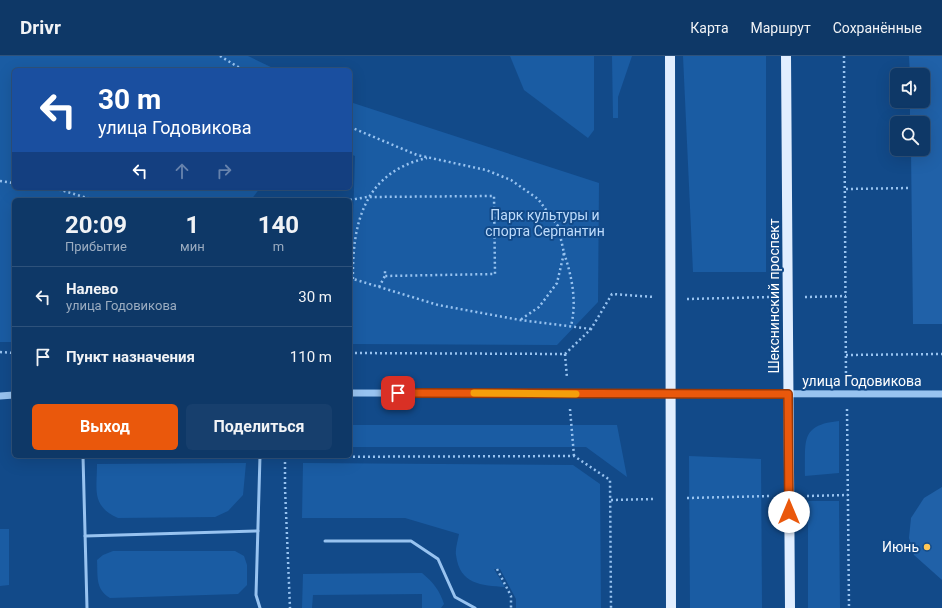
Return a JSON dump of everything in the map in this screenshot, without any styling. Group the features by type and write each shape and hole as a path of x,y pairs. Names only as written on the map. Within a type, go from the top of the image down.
{"main road":[{"path":"670,56 671,608"},
{"name":"Шекснинский проспект","path":"786,56 789,297 788,394 790,608"}],"street":[{"name":"улица Годовикова","path":"352,393 942,394"},
{"path":"0,396 12,396"}],"lane":[{"path":"83,458 87,608"},
{"path":"260,458 256,595 260,608"},
{"path":"85,536 258,530"},
{"path":"325,541 412,541 438,559 455,597 475,608"}],"path":[{"path":"220,56 240,68"},
{"path":"844,56 849,608"},
{"path":"352,128 416,155 486,170 511,180 538,199 558,226 564,253 572,276 574,312 570,327"},
{"path":"430,158 412,162 389,176 368,197 356,229 352,252 352,279 438,305 520,320 591,329"},
{"path":"0,181 12,183"},
{"path":"846,189 911,188"},
{"path":"61,190 87,198"},
{"path":"352,200 368,197 494,196 495,274 385,276"},
{"path":"520,320 539,307 557,283 564,253"},
{"path":"379,287 385,276 385,269"},
{"path":"352,354 565,354 591,329 612,294 670,299 846,296"},
{"path":"0,352 12,352"},
{"path":"846,355 942,354"},
{"path":"352,457 574,456 610,480 611,608"},
{"path":"285,458 290,608"},
{"path":"611,500 848,495"},
{"path":"497,569 511,596 511,608"}],"green space":[{"path":"0,56 248,56 273,68 12,68 12,190 258,190 252,198 12,198 12,342 0,342"},
{"path":"510,56 594,56 594,130 588,138 524,90"},
{"path":"612,56 632,56 618,97 618,118 613,118"},
{"path":"683,56 766,56 766,272 693,272"},
{"name":"Парк культуры и спорта Серпантин","path":"352,103 599,183 598,302 557,345 352,344 352,252 355,156 352,155"},
{"path":"839,421 839,473 805,476 807,437 817,426"},
{"path":"352,425 617,425 627,477 586,447 352,447"},
{"path":"689,456 761,459 762,608 690,608"},
{"path":"246,463 243,495 228,511 215,517 118,518 103,508 97,496 97,464"},
{"path":"303,463 573,465 600,484 601,608 516,608 516,599 500,569 494,569 505,587 473,582 462,572 458,565 456,553 459,534 405,518 302,518"},
{"path":"808,501 839,501 840,608 808,608"},
{"path":"0,529 9,529 9,585 0,586"},
{"path":"113,551 235,551 244,556 247,565 247,585 238,594 110,598 102,591 98,582 97,560 103,555"},
{"path":"422,573 433,583 438,591 444,604 441,608 422,608 422,594 313,595 312,608 302,608 303,574"}],"building":[{"path":"909,56 942,56 942,324 913,324 911,156 930,156 930,116 910,116 910,108 930,108 930,68 910,68"},
{"name":"Июнь","path":"942,487 942,580 914,555 909,538 911,518 924,498"}],"slow traffic":[{"path":"474,393 576,394"}],"place":[{"name":"Июнь","path":"927,547"}],"route":[{"path":"398,393 788,394 789,512"}]}
